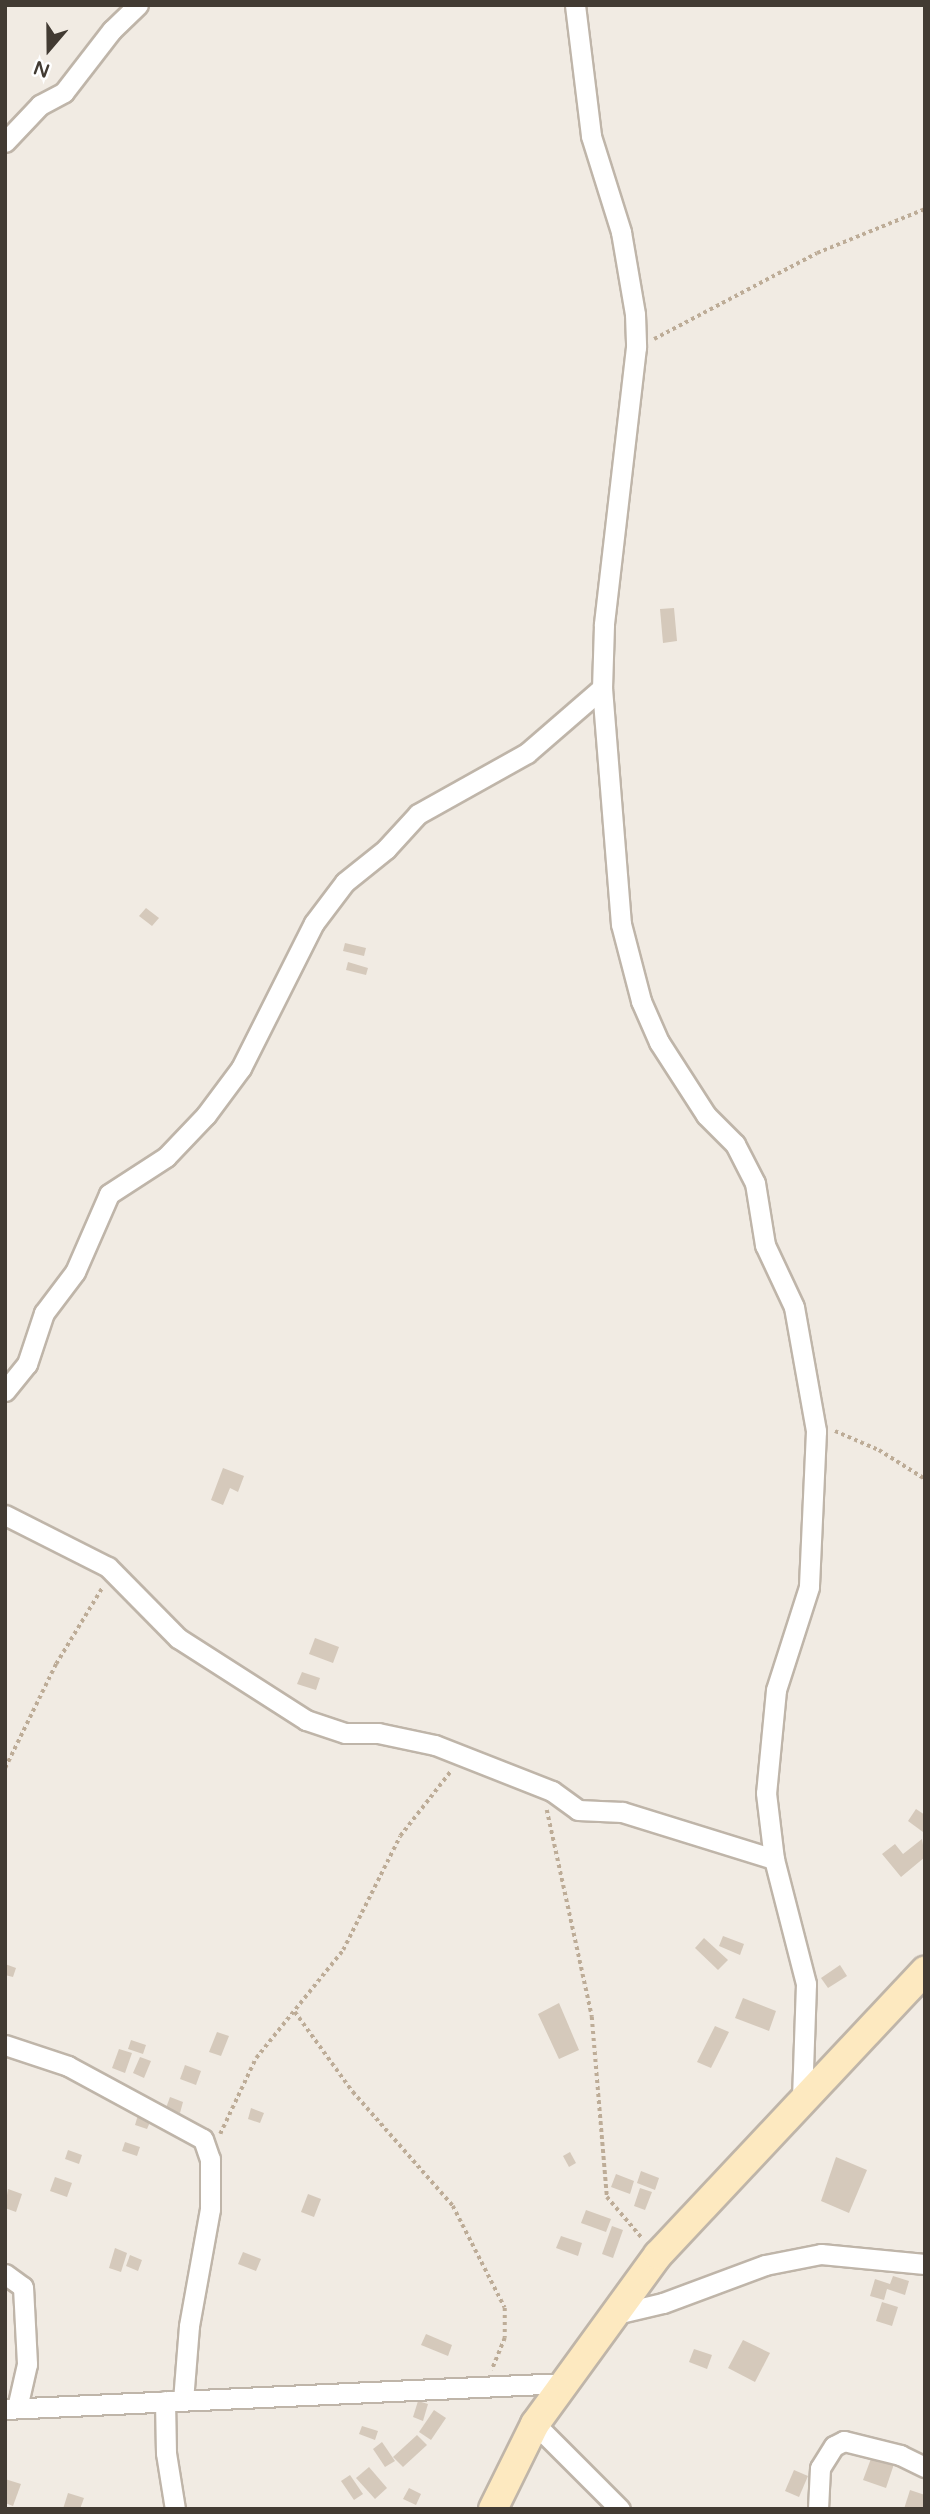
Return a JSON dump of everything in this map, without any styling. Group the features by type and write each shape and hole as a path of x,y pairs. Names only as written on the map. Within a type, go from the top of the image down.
{"main road":[{"path":"493,2509 536,2424 658,2255 802,2098 921,1978"}],"street":[{"path":"5,142 40,105 64,92 112,30 138,5"},
{"path":"575,5 591,136 632,278 636,347 604,625 602,688 617,892 630,965 659,1042 682,1081 735,1144 755,1183 765,1245 794,1307 816,1431 809,1587 776,1690 766,1793 774,1858 806,1984 802,2098"},
{"path":"5,1391 27,1364 44,1313 75,1272 109,1194 166,1157 206,1115 242,1068 314,923 345,883 418,814 527,753 602,688"},
{"path":"5,1515 108,1567 178,1638 306,1720 345,1733 406,1737 536,1784 578,1810 622,1812 774,1858"},
{"path":"5,2045 68,2066 180,2123 203,2139 210,2159 210,2209 166,2453 175,2509"},
{"path":"616,2314 663,2303 765,2265 821,2253 925,2264"},
{"path":"5,2274 23,2287 27,2364 11,2409 564,2383"},
{"path":"536,2424 620,2509"},
{"path":"818,2509 820,2468 834,2446 845,2441 900,2455 925,2467"}],"path":[{"path":"636,347 684,326 817,253 925,209"},
{"path":"816,1431 843,1432 925,1479"},
{"path":"5,1768 56,1664 99,1595 108,1567"},
{"path":"210,2159 245,2077 354,1933 411,1820 444,1777 466,1759"},
{"path":"536,1784 555,1840 592,2017 607,2197 658,2255"},
{"path":"295,2012 354,2092 453,2206 495,2282 507,2322 483,2387"}],"building":[{"path":"674,608 677,641 663,643 660,609"},
{"path":"146,908 159,918 152,926 139,916"},
{"path":"345,943 366,948 364,956 343,951"},
{"path":"348,962 368,968 366,975 346,970"},
{"path":"223,1468 244,1476 238,1492 230,1488 223,1505 211,1500"},
{"path":"315,1638 339,1647 333,1663 309,1654"},
{"path":"302,1672 320,1678 316,1690 297,1684"},
{"path":"916,1809 925,1815 923,1832 908,1821"},
{"path":"922,1839 925,1857 901,1877 882,1854 895,1844 903,1854"},
{"path":"723,1936 744,1944 740,1955 719,1946"},
{"path":"704,1938 728,1960 718,1970 695,1948"},
{"path":"5,1964 16,1968 13,1977 5,1975"},
{"path":"840,1965 847,1976 828,1988 821,1978"},
{"path":"743,1998 776,2011 769,2031 735,2018"},
{"path":"559,2003 579,2050 559,2059 538,2014"},
{"path":"715,2026 729,2032 711,2068 697,2062"},
{"path":"217,2032 229,2036 221,2056 209,2052"},
{"path":"131,2040 146,2045 143,2054 128,2049"},
{"path":"119,2049 132,2053 125,2073 112,2068"},
{"path":"140,2057 151,2061 144,2078 133,2073"},
{"path":"185,2065 201,2071 196,2085 180,2079"},
{"path":"170,2097 183,2102 180,2113 166,2108"},
{"path":"251,2108 264,2113 260,2123 248,2119"},
{"path":"138,2115 151,2120 147,2129 135,2125"},
{"path":"125,2142 140,2147 137,2156 122,2151"},
{"path":"68,2150 82,2155 79,2164 65,2159"},
{"path":"570,2152 576,2163 569,2167 563,2156"},
{"path":"836,2157 867,2170 849,2213 821,2201"},
{"path":"641,2171 659,2178 655,2190 637,2183"},
{"path":"616,2174 634,2181 630,2194 611,2187"},
{"path":"55,2177 72,2183 67,2197 50,2191"},
{"path":"640,2188 652,2192 645,2210 634,2206"},
{"path":"8,2189 22,2194 16,2212 5,2208"},
{"path":"308,2194 321,2199 314,2217 301,2212"},
{"path":"586,2210 611,2219 606,2232 581,2223"},
{"path":"612,2226 623,2230 613,2258 602,2254"},
{"path":"561,2236 582,2243 578,2256 556,2248"},
{"path":"115,2248 127,2253 121,2272 109,2268"},
{"path":"243,2252 261,2259 256,2271 238,2264"},
{"path":"130,2255 142,2260 138,2271 126,2266"},
{"path":"893,2276 909,2281 905,2295 887,2289 884,2300 870,2296 875,2279 890,2284"},
{"path":"882,2302 898,2307 892,2326 876,2321"},
{"path":"426,2334 452,2345 448,2356 421,2345"},
{"path":"743,2340 770,2353 755,2382 728,2368"},
{"path":"694,2349 712,2355 707,2369 689,2362"},
{"path":"418,2401 428,2404 423,2421 413,2417"},
{"path":"434,2410 446,2418 431,2440 419,2432"},
{"path":"362,2426 378,2431 375,2440 359,2434"},
{"path":"417,2435 427,2445 403,2467 393,2457"},
{"path":"382,2442 395,2461 385,2467 373,2449"},
{"path":"872,2456 894,2464 886,2488 863,2480"},
{"path":"369,2467 387,2488 375,2499 356,2478"},
{"path":"794,2470 808,2476 799,2497 785,2491"},
{"path":"350,2475 363,2494 354,2500 341,2481"},
{"path":"5,2479 21,2484 13,2506 5,2503"},
{"path":"409,2488 421,2494 416,2505 403,2499"},
{"path":"910,2490 925,2495 925,2509 904,2509"},
{"path":"68,2493 84,2498 80,2509 63,2509"}]}
